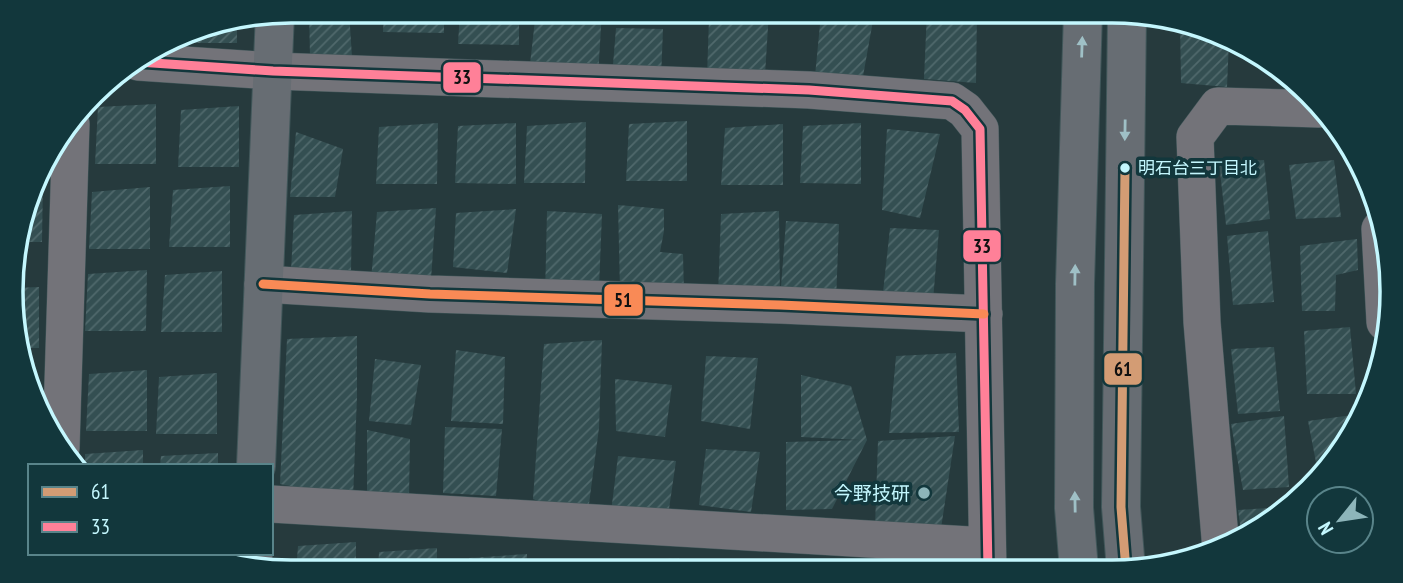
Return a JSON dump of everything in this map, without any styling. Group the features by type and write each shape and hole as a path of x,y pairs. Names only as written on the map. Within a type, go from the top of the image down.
{"street":[{"path":"257,464 275,23"},
{"path":"1078,560 1074,508 1075,284 1083,23"},
{"path":"1125,560 1121,507 1127,23"},
{"path":"151,63 273,71 809,90 952,101 965,110 980,129 987,558 273,504"},
{"path":"1220,537 1202,322 1195,137 1218,106 1309,109"},
{"path":"62,430 71,138"},
{"path":"263,284 430,294 984,314"}],"building":[{"path":"309,23 350,23 352,57 310,58"},
{"path":"383,23 444,23 444,33 383,32"},
{"path":"459,23 519,23 519,45 458,44"},
{"path":"535,23 601,23 598,77 529,73"},
{"path":"709,23 768,23 765,75 707,76"},
{"path":"820,23 873,23 860,93 815,76"},
{"path":"926,23 977,23 976,83 924,79"},
{"path":"237,28 237,43 189,43"},
{"path":"616,28 663,29 661,79 612,77"},
{"path":"1180,32 1229,49 1227,87 1181,83"},
{"path":"1286,87 1294,94 1286,94"},
{"path":"156,104 156,164 95,164 98,107"},
{"path":"239,106 239,167 178,167 181,110"},
{"path":"687,121 687,181 626,181 629,124"},
{"path":"586,122 585,183 524,183 527,126"},
{"path":"438,123 437,184 376,184 379,127"},
{"path":"516,123 516,184 455,183 458,126"},
{"path":"861,123 861,184 800,183 803,126"},
{"path":"783,124 783,185 721,185 725,128"},
{"path":"887,129 940,134 920,218 882,210"},
{"path":"296,132 343,149 335,197 290,197"},
{"path":"1264,160 1270,219 1226,225 1219,163"},
{"path":"1334,160 1341,217 1296,219 1289,165"},
{"path":"230,186 230,247 169,247 173,190"},
{"path":"150,187 150,249 89,249 92,192"},
{"path":"43,189 42,242 27,242"},
{"path":"618,205 664,209 660,252 683,254 684,293 620,291"},
{"path":"436,208 430,294 371,280 377,212"},
{"path":"516,209 507,273 453,267 456,213"},
{"path":"352,211 351,272 291,271 294,215"},
{"path":"547,211 602,214 599,289 545,298"},
{"path":"779,211 780,300 786,221 839,224 836,301 780,305 718,296 721,214"},
{"path":"890,228 939,230 932,312 881,311"},
{"path":"1268,231 1274,302 1233,305 1227,236"},
{"path":"1357,239 1358,270 1336,275 1335,311 1302,311 1300,246"},
{"path":"147,270 146,331 85,331 88,274"},
{"path":"222,271 222,332 161,332 165,275"},
{"path":"39,287 39,348 29,348 23,288"},
{"path":"1350,327 1356,394 1307,394 1304,331"},
{"path":"357,336 353,499 280,484 287,339"},
{"path":"602,340 599,428 589,504 558,510 533,499 544,344"},
{"path":"1274,347 1280,411 1238,414 1231,349"},
{"path":"456,350 505,357 503,424 451,421"},
{"path":"956,353 959,432 889,433 896,356"},
{"path":"706,356 758,358 750,429 701,421"},
{"path":"375,359 421,365 411,425 369,421"},
{"path":"147,370 147,431 86,431 89,374"},
{"path":"217,373 217,434 156,434 159,377"},
{"path":"801,375 851,386 867,440 832,509 786,510 786,442 860,440 801,437"},
{"path":"615,379 672,385 665,437 616,431"},
{"path":"1350,415 1317,466 1308,421"},
{"path":"1284,416 1289,487 1243,490 1231,424"},
{"path":"445,427 502,429 496,496 443,493"},
{"path":"367,430 410,439 409,499 367,498"},
{"path":"955,436 940,535 875,527 878,441"},
{"path":"706,449 760,452 751,512 699,505"},
{"path":"143,450 143,464 85,464 85,454"},
{"path":"218,453 218,464 160,464 161,456"},
{"path":"618,456 676,461 668,516 611,512"},
{"path":"1271,508 1240,527 1238,510"},
{"path":"356,542 356,560 297,560 298,546"},
{"path":"437,548 437,560 379,560 379,552"},
{"path":"527,554 527,560 469,558"}],"transit line":[{"name":"33","path":"151,63 273,71 809,90 952,101 965,110 980,129 988,560"},
{"name":"61","path":"1125,168 1121,507 1125,560"},
{"name":"51","path":"263,284 430,294 984,314"}],"place":[{"name":"明石台三丁目北","path":"1125,168"},
{"name":"今野技研","path":"924,493"}]}
